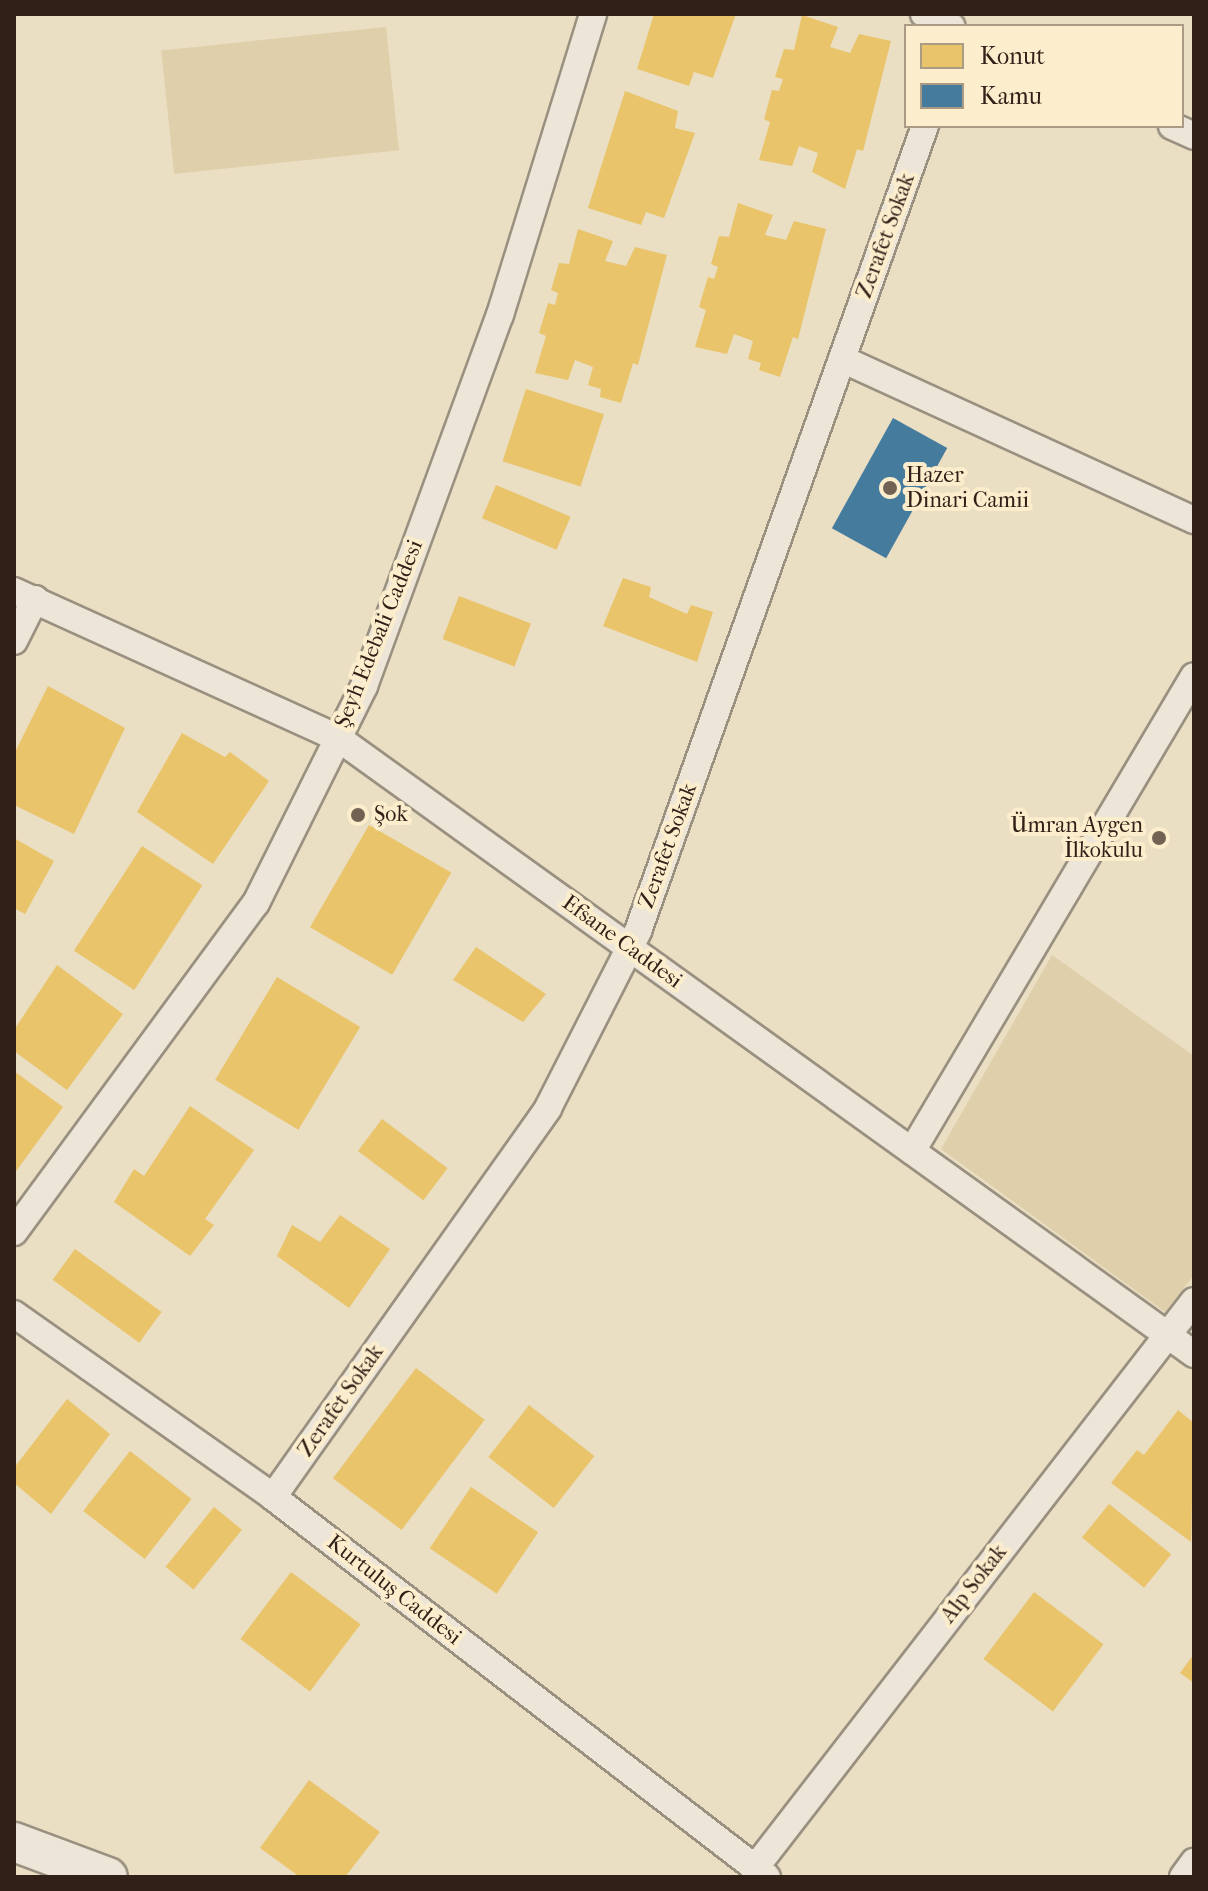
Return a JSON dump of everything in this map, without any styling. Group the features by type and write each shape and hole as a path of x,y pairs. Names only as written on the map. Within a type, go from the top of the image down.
{"street":[{"name":"Şeyh Edebali Caddesi","path":"14,1232 256,903 364,686 500,315 593,14"},
{"path":"924,14 946,24"},
{"name":"Zerafet Sokak","path":"273,1497 548,1108 629,948 924,128"},
{"path":"842,359 1194,520"},
{"name":"Efsane Caddesi","path":"24,595 338,738 1194,1354"},
{"path":"14,641 24,595"},
{"path":"912,1151 1194,676"},
{"name":"Alp Sokak","path":"761,1872 1194,1301"},
{"name":"Kurtuluş Caddesi","path":"14,1314 273,1497 761,1872"},
{"path":"14,1842 108,1877"},
{"path":"1183,1877 1194,1862"}],"shaded area":[{"path":"386,27 399,150 174,174 161,51"},
{"path":"1052,955 1194,1056 1194,1275 1165,1312 941,1149"}],"building: Konut":[{"path":"654,14 736,14 713,78 694,72 689,86 637,69"},
{"path":"802,15 838,27 830,47 850,53 859,34 891,41 863,151 857,149 845,189 812,172 818,153 799,146 792,166 759,160 770,122 764,119 772,90 779,91 783,79 775,77 784,49 794,50"},
{"path":"625,91 678,111 675,128 695,133 664,218 646,212 641,225 588,208"},
{"path":"738,203 773,215 765,235 786,240 794,221 826,229 798,339 793,337 780,377 759,370 761,363 748,359 753,341 734,334 727,354 695,347 706,310 699,307 708,277 714,279 718,267 711,264 719,236 729,237"},
{"path":"578,229 613,241 605,261 626,266 635,247 667,255 638,365 633,363 621,403 600,397 601,389 588,385 593,367 575,360 568,380 535,373 546,336 539,333 548,303 555,305 558,293 551,290 559,263 569,264"},
{"path":"526,389 604,414 581,487 503,461"},
{"path":"496,485 571,517 556,550 482,518"},
{"path":"623,578 651,587 649,597 687,614 691,605 713,612 697,662 603,626"},
{"path":"459,596 531,624 514,667 443,639"},
{"path":"48,686 125,728 74,834 14,805 14,754"},
{"path":"182,733 225,757 230,752 269,781 213,864 137,812"},
{"path":"369,825 451,872 392,975 310,927"},
{"path":"14,838 54,861 25,914 14,908"},
{"path":"142,846 202,885 134,990 74,951"},
{"path":"476,947 546,994 523,1022 453,980"},
{"path":"57,965 123,1014 67,1090 14,1051 14,1030"},
{"path":"277,977 360,1027 298,1130 215,1080"},
{"path":"14,1071 63,1107 14,1174"},
{"path":"190,1106 254,1150 205,1219 214,1225 190,1256 114,1202 134,1169 144,1176"},
{"path":"382,1119 447,1168 423,1200 358,1151"},
{"path":"340,1215 390,1249 349,1308 277,1256 292,1225 320,1242"},
{"path":"75,1249 162,1312 139,1343 53,1280"},
{"path":"416,1368 485,1420 402,1530 333,1478"},
{"path":"67,1399 110,1434 51,1514 14,1483 14,1468"},
{"path":"529,1405 594,1456 554,1508 488,1457"},
{"path":"1178,1410 1194,1423 1191,1542 1111,1483 1137,1450 1144,1455"},
{"path":"130,1451 191,1499 145,1559 83,1511"},
{"path":"471,1487 538,1532 497,1594 430,1548"},
{"path":"1109,1504 1171,1554 1144,1588 1082,1537"},
{"path":"214,1507 242,1530 194,1589 166,1567"},
{"path":"291,1572 360,1624 310,1691 240,1639"},
{"path":"1034,1592 1103,1644 1053,1711 983,1659"},
{"path":"1194,1654 1194,1683 1180,1673"},
{"path":"309,1780 380,1832 345,1877 300,1877 260,1848"}],"building: Kamu":[{"name":"Hazer Dinari Camii","path":"893,418 947,448 886,558 832,528"}],"place":[{"name":"Hazer Dinari Camii","path":"890,488"},
{"name":"Şok","path":"358,815"},
{"name":"Ümran Aygen İlkokulu","path":"1159,838"}]}
